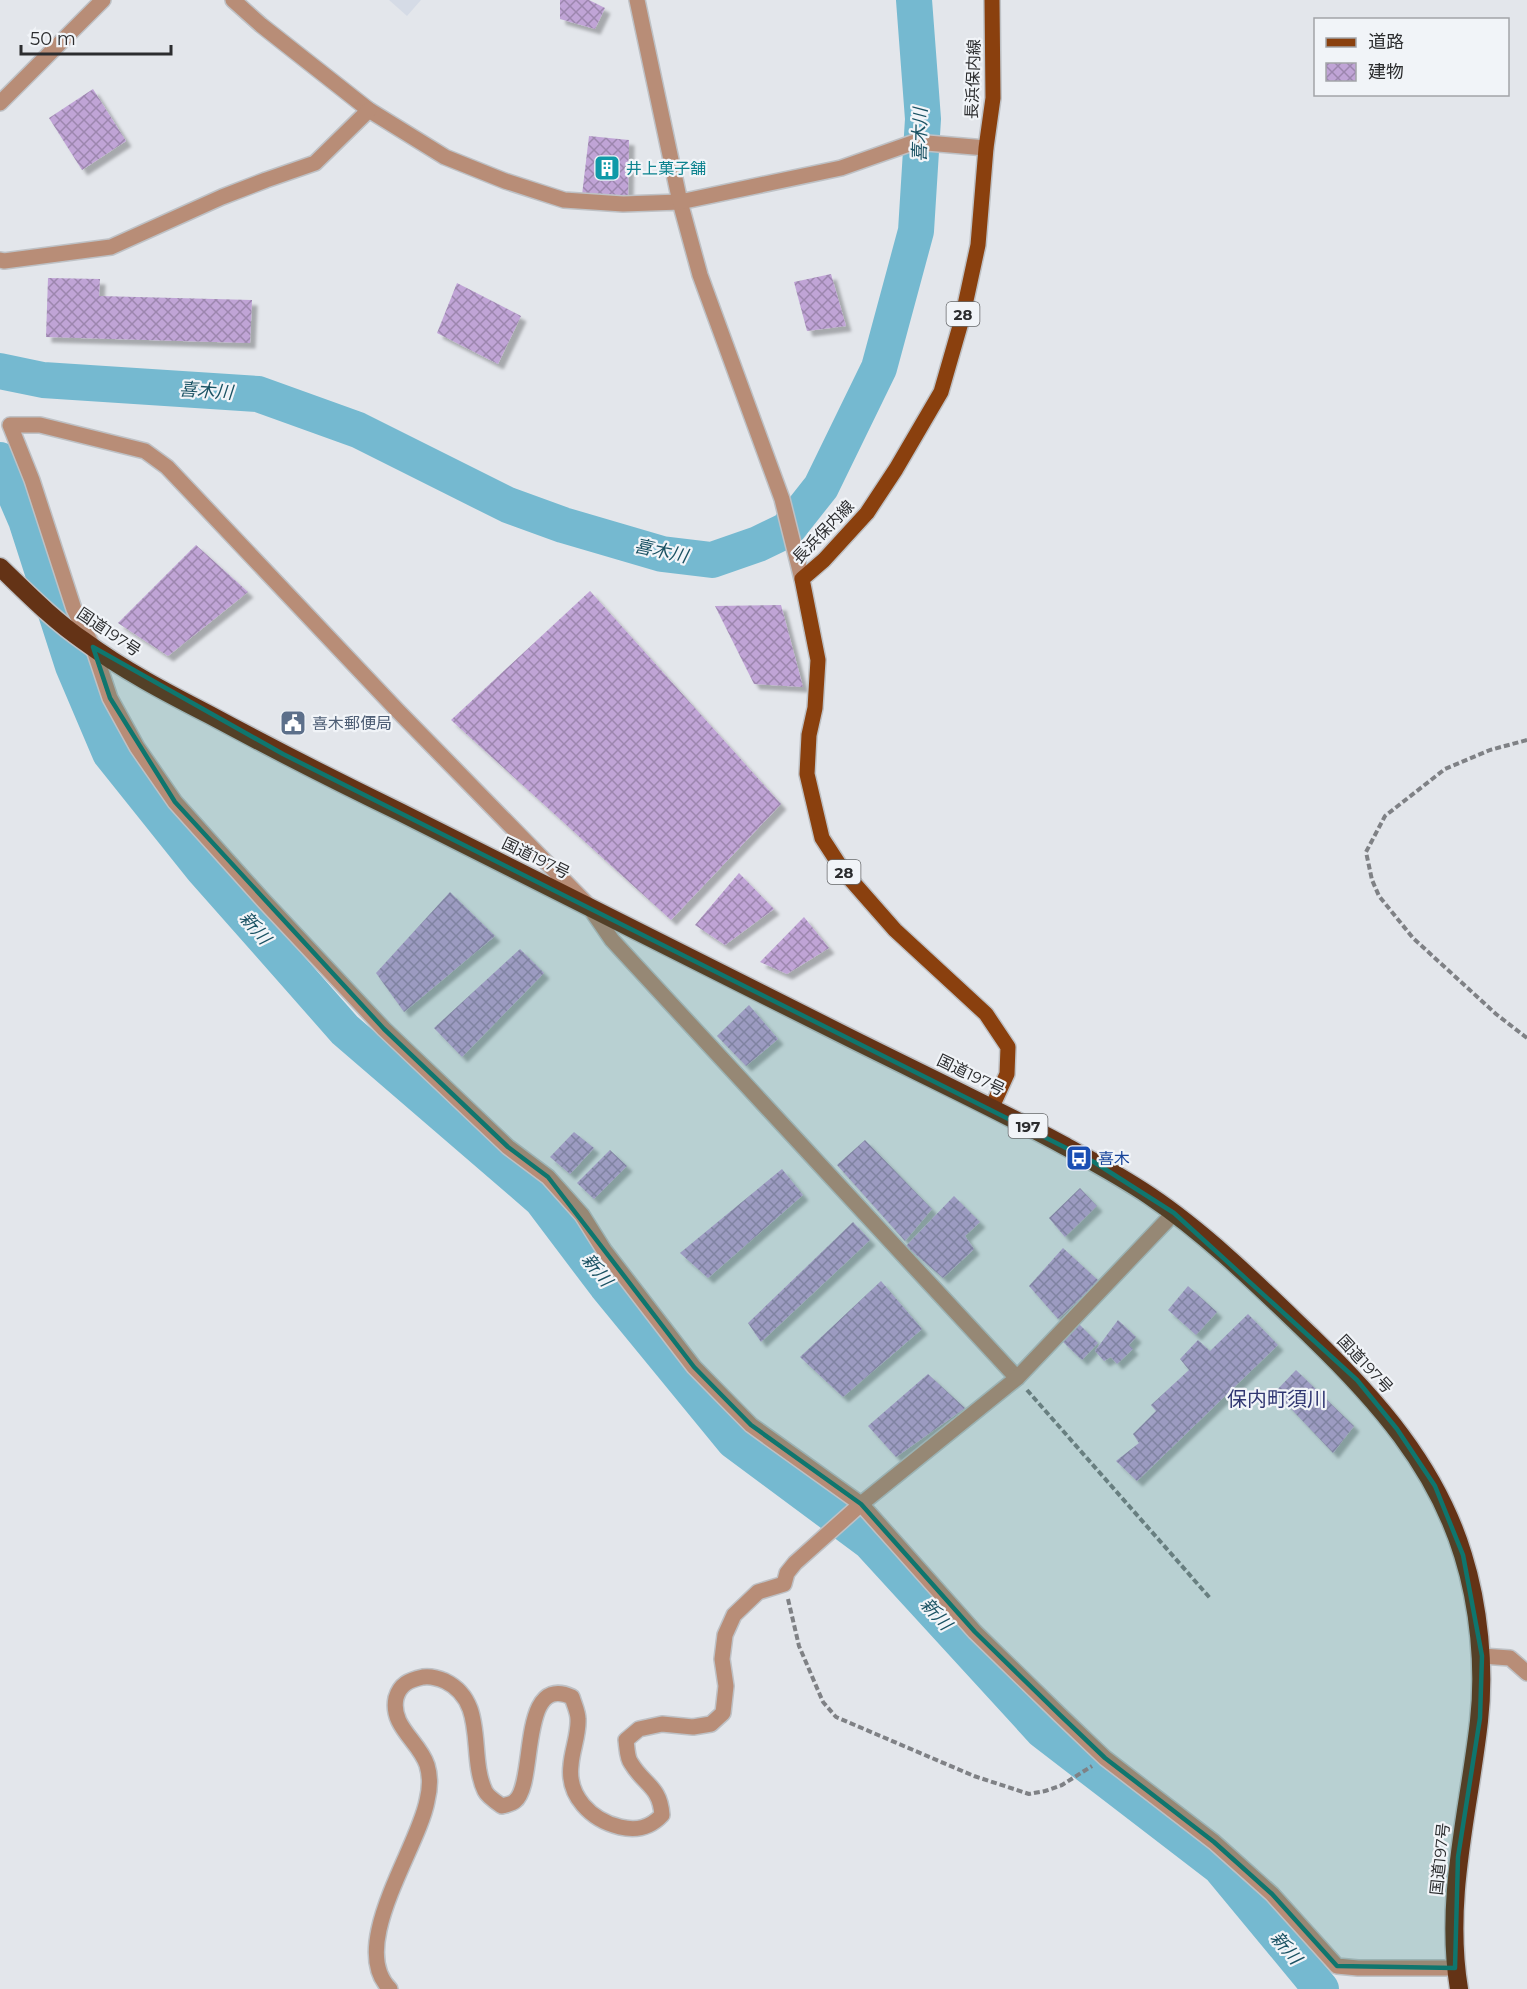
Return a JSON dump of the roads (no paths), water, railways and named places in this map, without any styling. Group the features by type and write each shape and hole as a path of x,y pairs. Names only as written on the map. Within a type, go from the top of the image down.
{"highway":[{"name":"国道197号","path":"0,567 43,608 88,644 162,690 283,754 992,1107 1146,1193 1174,1213 1262,1289 1356,1380 1398,1429 1435,1486 1464,1555 1474,1605 1482,1656 1480,1718 1458,1857 1453,1923 1455,1968 1459,1989"}],"main road":[{"name":"長浜保内線","path":"992,0 993,98 981,148 978,245 962,319 941,392 914,441 867,513 825,560 800,572 819,660 815,708 809,735 807,774 822,837 844,872 895,930 986,1014 1008,1047 1007,1074 992,1107"}],"street":[{"path":"0,103 102,0"},
{"path":"233,0 261,25 369,110 445,157 505,181 564,200 623,204 680,202 841,168 915,142 981,148"},
{"path":"637,0 680,202 700,275 782,499 800,572"},
{"path":"0,260 111,247 222,197 315,163 369,110"},
{"path":"1017,1378 612,940 588,906 398,711 167,467 145,451 40,425 10,425 32,480 74,609 110,699 137,747 175,802 384,1029 508,1147 548,1177 582,1215 604,1250 694,1367 751,1425 861,1504 975,1632 1105,1758 1214,1842 1272,1894 1337,1966 1455,1968"},
{"path":"390,1989 379,1970 375,1948 385,1908 426,1807 430,1784 428,1766 419,1748 400,1726 394,1707 398,1690 409,1681 426,1676 439,1678 456,1686 463,1694 473,1719 480,1776 486,1793 502,1806 515,1802 523,1789 530,1734 540,1706 547,1698 555,1694 564,1693 572,1697 578,1720 570,1767 573,1790 580,1803 592,1815 620,1827 642,1829 654,1823 662,1815 661,1803 654,1788 629,1762 626,1740 639,1729 662,1724 693,1727 711,1724 723,1713 726,1686 722,1659 725,1635 734,1615 758,1592 784,1584 787,1573 795,1563 861,1504 1017,1378 1174,1213"},
{"path":"1482,1656 1510,1658 1527,1673"}],"waterway":[{"name":"喜木川","path":"0,371 43,380 258,394 358,430 508,505 563,525 662,554 712,560 758,544 787,530 821,487 879,368 916,231 923,119 914,0"},
{"name":"新川","path":"0,460 26,520 73,666 110,753 202,868 345,1030 541,1199 606,1285 734,1441 870,1542 1043,1731 1220,1867 1321,1989"}],"place":[{"name":"井上菓子舗","path":"607,168"},
{"name":"喜木郵便局","path":"293,723"},
{"name":"喜木","path":"1079,1158"}],"district":[{"name":"保内町須川","path":"1277,1399"}]}
